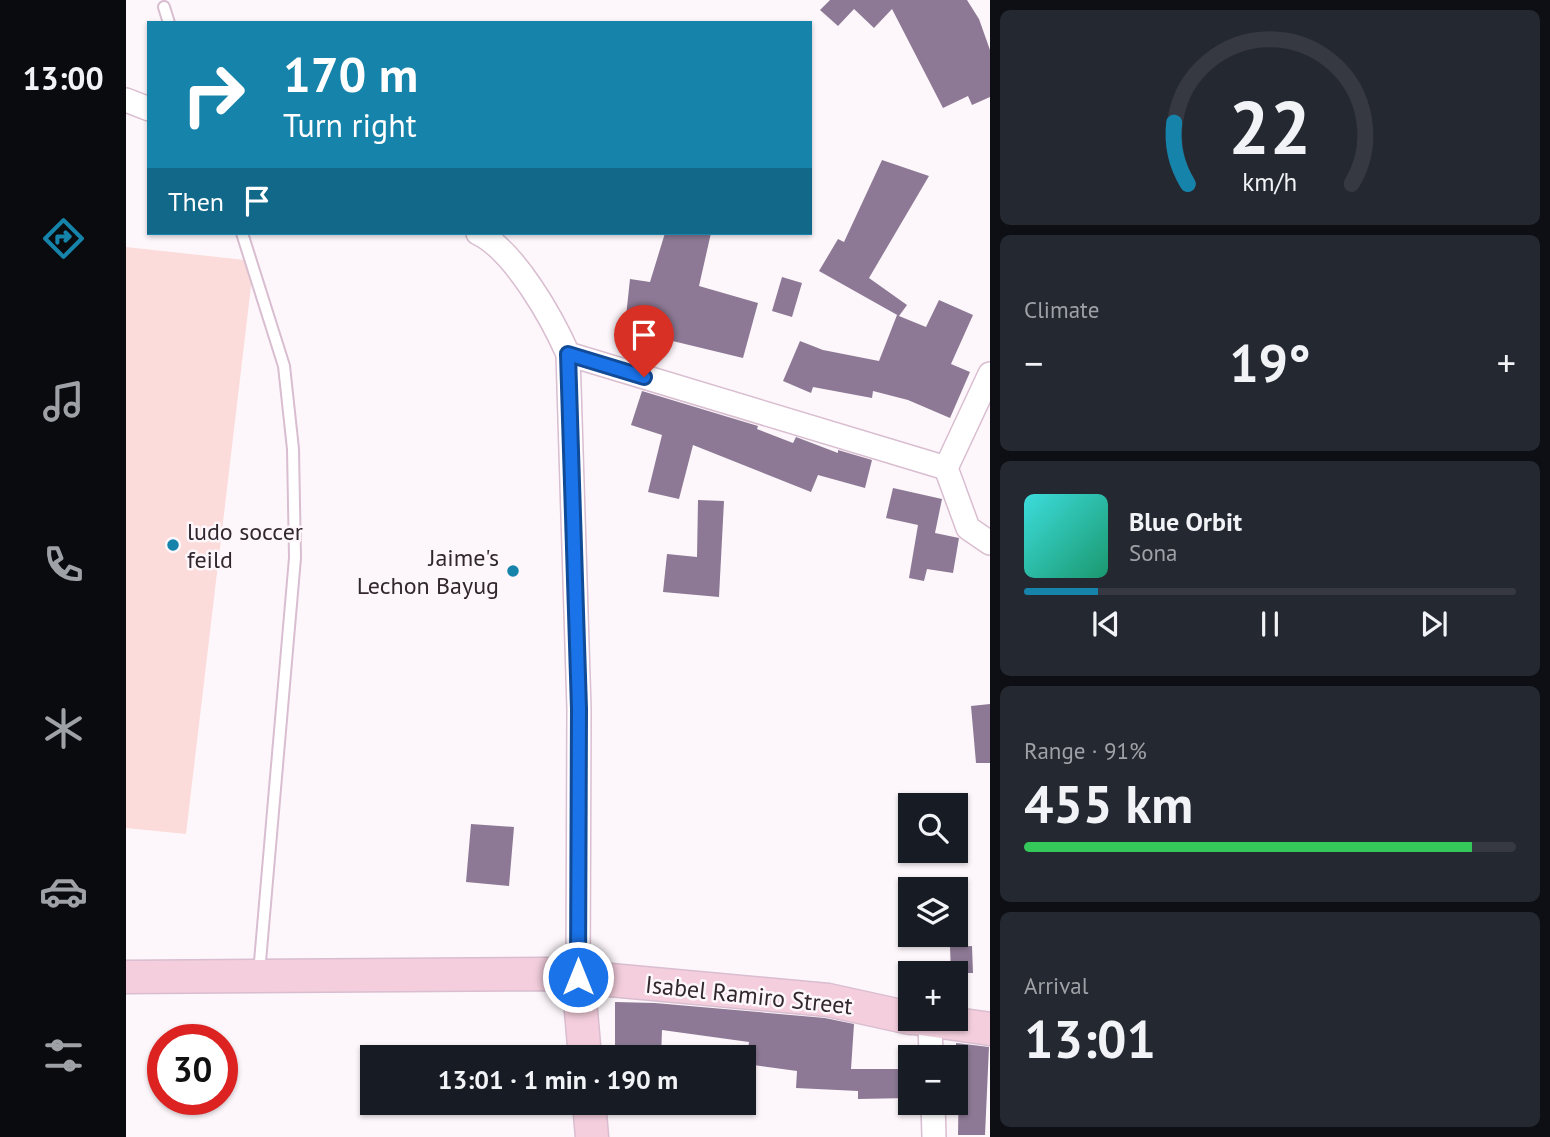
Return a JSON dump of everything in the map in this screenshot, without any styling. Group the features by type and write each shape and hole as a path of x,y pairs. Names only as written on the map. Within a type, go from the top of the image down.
{"street":[{"path":"126,100 147,108"},
{"path":"480,235 504,254 550,314 568,354 579,709 578,977 584,1045"},
{"path":"568,354 946,468"},
{"path":"990,374 946,468 968,528 990,543"},
{"name":"Isabel Ramiro Street","path":"126,977 545,974 828,1000 898,1015"},
{"name":"Isabel Ramiro Street","path":"968,1026 990,1029"},
{"path":"590,1115 592,1137"},
{"path":"933,1115 934,1137"}],"lane":[{"path":"164,8 168,21"},
{"path":"243,235 284,366 293,449 295,558 259,976"}],"shaded area":[{"name":"ludo soccer feild","path":"126,247 254,261 186,834 126,828"}],"building":[{"path":"830,0 967,0 979,19 990,50 990,97 972,105 968,96 943,108 892,9 874,28 854,9 838,26 820,10"},
{"path":"882,160 929,176 869,278 907,305 899,316 819,271 838,239 844,242"},
{"path":"664,235 711,235 699,286 758,303 743,358 656,337 657,332 625,326 630,279 650,282"},
{"path":"782,277 802,283 792,317 772,311"},
{"path":"939,300 973,315 951,364 970,372 950,418 908,400 873,391 872,398 813,387 811,393 783,381 800,341 823,350 879,361 897,315 926,327"},
{"path":"642,391 758,426 757,429 793,443 796,437 838,453 838,450 872,460 865,488 818,475 811,492 693,445 679,499 648,492 662,435 631,425"},
{"path":"893,488 942,499 935,533 959,538 953,573 927,569 924,581 909,578 918,525 886,518"},
{"path":"698,500 724,501 719,597 663,592 667,554 697,557"},
{"path":"990,704 990,763 976,763 971,706"},
{"path":"471,824 514,827 509,886 466,882"},
{"path":"972,946 973,973 968,973 968,961 951,961 950,947"},
{"path":"615,1002 825,1018 854,1024 851,1069 898,1069 898,1098 858,1099 858,1091 796,1088 797,1071 756,1065 756,1045 749,1045 749,1042 662,1030 661,1045 615,1045"},
{"path":"956,1043 989,1047 985,1135 958,1135 958,1115 968,1115 968,1045"}],"place":[{"name":"ludo soccer feild","path":"173,545"},
{"name":"Jaime's Lechon Bayug","path":"513,571"}],"route":[{"path":"578,977 579,709 568,354 644,377"}]}
